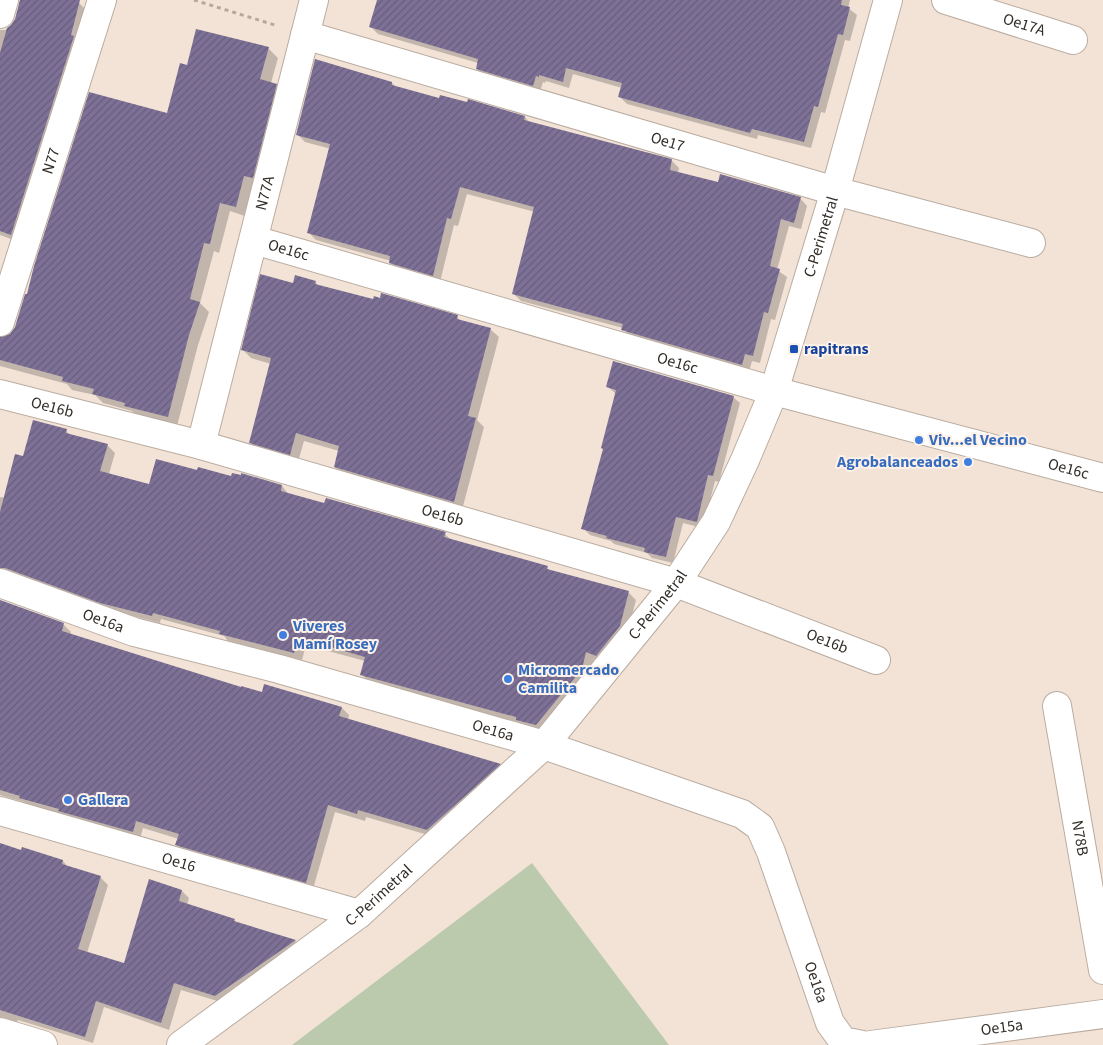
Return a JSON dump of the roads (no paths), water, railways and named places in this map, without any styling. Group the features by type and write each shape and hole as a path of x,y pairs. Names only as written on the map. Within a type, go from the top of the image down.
{"street":[{"path":"0,14 4,0"},
{"name":"N77","path":"0,322 102,0"},
{"name":"N77A","path":"202,445 314,0"},
{"name":"C-Perimetral","path":"181,1045 359,914 544,745 676,583 716,522 774,391 835,191 888,0"},
{"name":"Oe17A","path":"946,0 1073,40"},
{"name":"Oe17","path":"305,35 835,191 1031,243"},
{"name":"Oe16c","path":"254,240 774,391 1103,478"},
{"name":"Oe16b","path":"0,394 202,445 676,583 876,660"},
{"name":"Oe16a","path":"0,583 134,632 279,669 544,745 742,814 760,828 771,852 830,1023 852,1043"},
{"name":"N78B","path":"1057,706 1103,970"},
{"name":"Oe16","path":"0,811 359,914"},
{"name":"Oe15a","path":"871,1045 1103,1014"},
{"path":"0,1032 43,1045"}],"place":[{"name":"rapitrans","path":"794,349"},
{"name":"Viv...el Vecino","path":"919,440"},
{"name":"Agrobalanceados","path":"968,462"},
{"name":"Viveres Mamí Rosey","path":"283,635"},
{"name":"Micromercado Camilita","path":"508,679"},
{"name":"Gallera","path":"68,800"}]}
